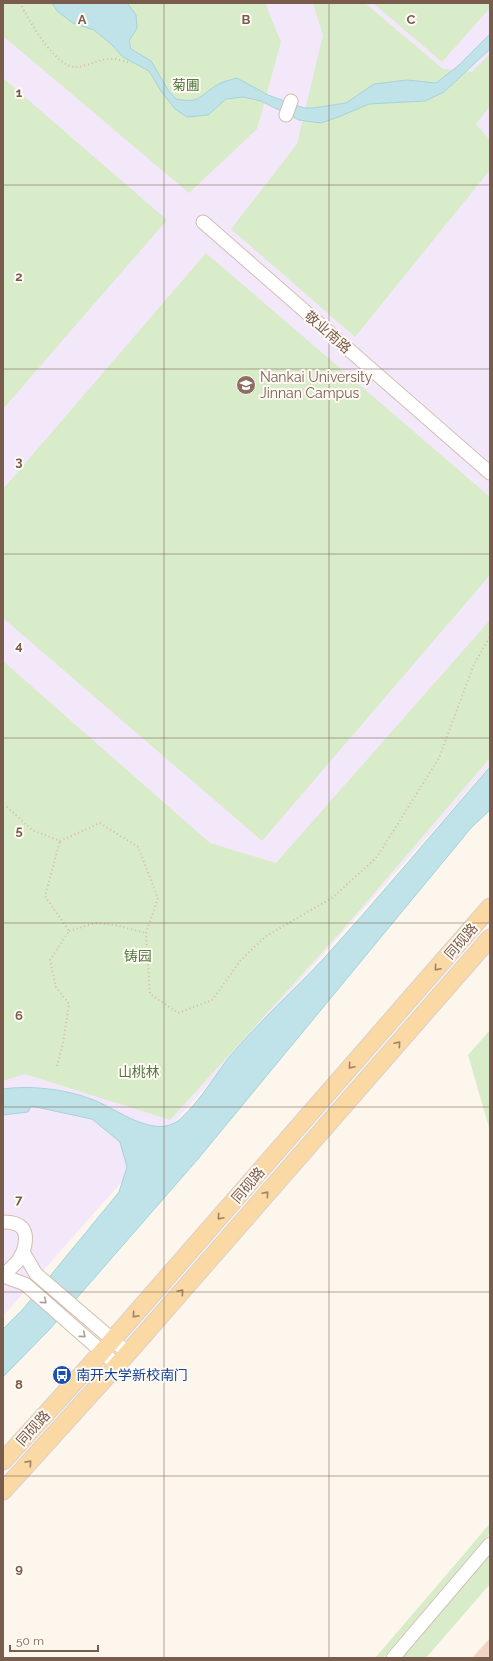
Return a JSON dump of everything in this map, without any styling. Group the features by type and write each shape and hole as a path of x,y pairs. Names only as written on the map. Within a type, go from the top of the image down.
{"main road":[{"name":"同砚路","path":"3,1461 108,1346 490,907"},
{"name":"同砚路","path":"3,1492 122,1359 490,938"}],"street":[{"path":"286,116 292,101"},
{"name":"敬业南路","path":"203,222 490,473"},
{"path":"3,1222 10,1222 19,1226 25,1231 27,1240 18,1261 3,1276 24,1284 64,1319 108,1346"},
{"path":"23,1252 36,1274 75,1307 108,1346 122,1359"},
{"path":"393,1658 490,1544"}],"path":[{"path":"20,3 44,43 62,61 78,67 110,59 131,63"},
{"path":"3,808 7,807 32,830 60,841 100,823 138,847 158,898 146,933 150,994 178,1013 212,1000 241,960 266,936 332,898 377,857 439,758 474,664 490,637"},
{"path":"60,841 45,896 69,931"},
{"path":"57,1066 64,1043 69,1004 56,987 50,960 69,931 94,923 115,925 146,933"}],"shaded area":[{"name":"Nankai University Jinnan Campus","path":"3,3 490,3 490,766 3,1316"}],"green space":[{"name":"菊圃","path":"3,3 265,3 281,42 257,129 189,193 3,36"},
{"path":"313,3 365,3 443,69 472,72 490,54 490,106 476,124 490,140 490,170 355,337 231,229 297,144 323,35"},
{"path":"373,3 490,3 490,8 442,62"},
{"path":"3,78 167,220 3,409"},
{"path":"206,253 490,497 490,575 262,841 3,618 3,489"},
{"name":"铸园","path":"490,620 490,758 345,927 170,1120 25,1074 3,1081 3,661 210,843 276,863"},
{"path":"490,1030 490,1131 468,1055"},
{"path":"490,1523 490,1533 383,1658 375,1658 465,1553"},
{"path":"490,1555 490,1584 426,1658 401,1658"}],"water":[{"path":"52,3 127,3 136,15 137,28 129,41 131,49 151,61 168,90 176,99 184,100 200,98 221,83 237,78 268,95 304,108 346,103 374,84 407,80 436,83 458,66 490,34 490,49 444,92 425,101 369,104 321,123 299,120 261,101 243,97 226,99 208,115 187,117 175,109 161,91 149,71 123,57 110,43 94,30 73,23 57,11"},
{"path":"490,767 490,810 471,828 198,1159 49,1330 3,1377 3,1329 23,1309 119,1192 127,1167 120,1142 92,1119 31,1106 28,1112 3,1115 3,1089 24,1087 59,1090 91,1099 130,1118 150,1125 160,1127 170,1125 177,1121 202,1095 241,1043 326,956"}],"building":[{"path":"490,1638 490,1658 472,1658"}],"place":[{"name":"Nankai University Jinnan Campus","path":"246,385"},
{"name":"南开大学新校南门","path":"62,1375"}],"park label":[{"name":"山桃林","path":"139,1072"}]}
